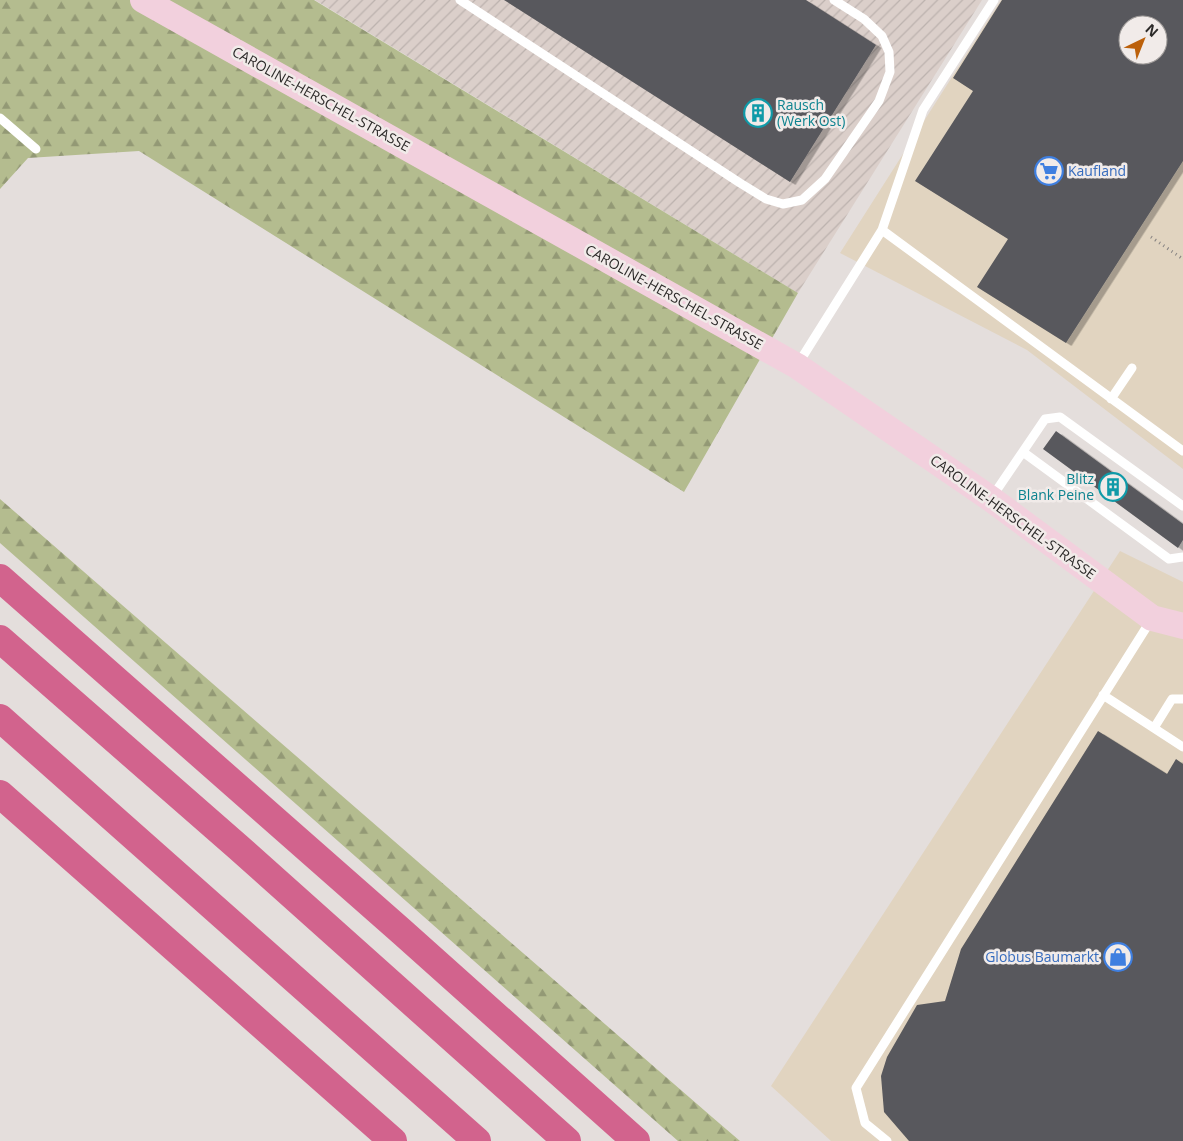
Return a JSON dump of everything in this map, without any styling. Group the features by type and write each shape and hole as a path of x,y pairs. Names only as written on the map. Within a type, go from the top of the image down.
{"highway":[{"path":"0,578 408,937 636,1141"},
{"path":"0,639 238,847 566,1141"},
{"path":"0,718 477,1141"},
{"path":"0,794 393,1141"}],"street":[{"name":"CAROLINE-HERSCHEL-STRASSE","path":"143,0 796,366 991,499 1152,618 1183,626"}],"lane":[{"path":"460,0 740,183 766,199 783,204 802,200 825,179 879,101 890,72 889,52 882,36 864,19 834,0"},
{"path":"796,366 882,230 923,110 994,0"},
{"path":"0,118 36,150"},
{"path":"882,230 1183,451"},
{"path":"1110,399 1132,368"},
{"path":"991,499 1045,419 1060,417 1183,506"},
{"path":"1023,452 1169,558 1183,556"},
{"path":"887,1141 865,1122 856,1088 1152,618"},
{"path":"1104,695 1183,747"},
{"path":"1154,728 1172,699 1183,699"}],"path":[{"path":"1151,237 1183,259"}],"shaded area":[{"path":"315,0 982,0 798,293"},
{"path":"1001,0 1183,0 1183,469 1027,350 840,253"},
{"path":"1120,551 1183,582 1183,1141 831,1141 771,1086"}],"green space":[{"path":"0,0 314,0 798,293 684,492 139,151 28,158 0,189"},
{"path":"0,499 740,1141 678,1141 0,543"}],"building":[{"name":"Rausch (Werk Ost)","path":"504,0 806,0 876,45 790,182"},
{"name":"Kaufland","path":"1002,0 1183,0 1183,161 1066,343 977,287 1008,239 915,181 973,91 953,78"},
{"name":"Blitz Blank Peine","path":"1056,431 1183,524 1183,540 1178,548 1043,449"},
{"path":"1098,731 1167,774 1176,759 1183,764 1183,1141 909,1141 884,1112 881,1076 887,1057 917,1005 945,1001 961,949"}],"place":[{"name":"Rausch (Werk Ost)","path":"758,113"},
{"name":"Kaufland","path":"1049,171"},
{"name":"Blitz Blank Peine","path":"1113,487"},
{"name":"Globus Baumarkt","path":"1118,957"}]}
